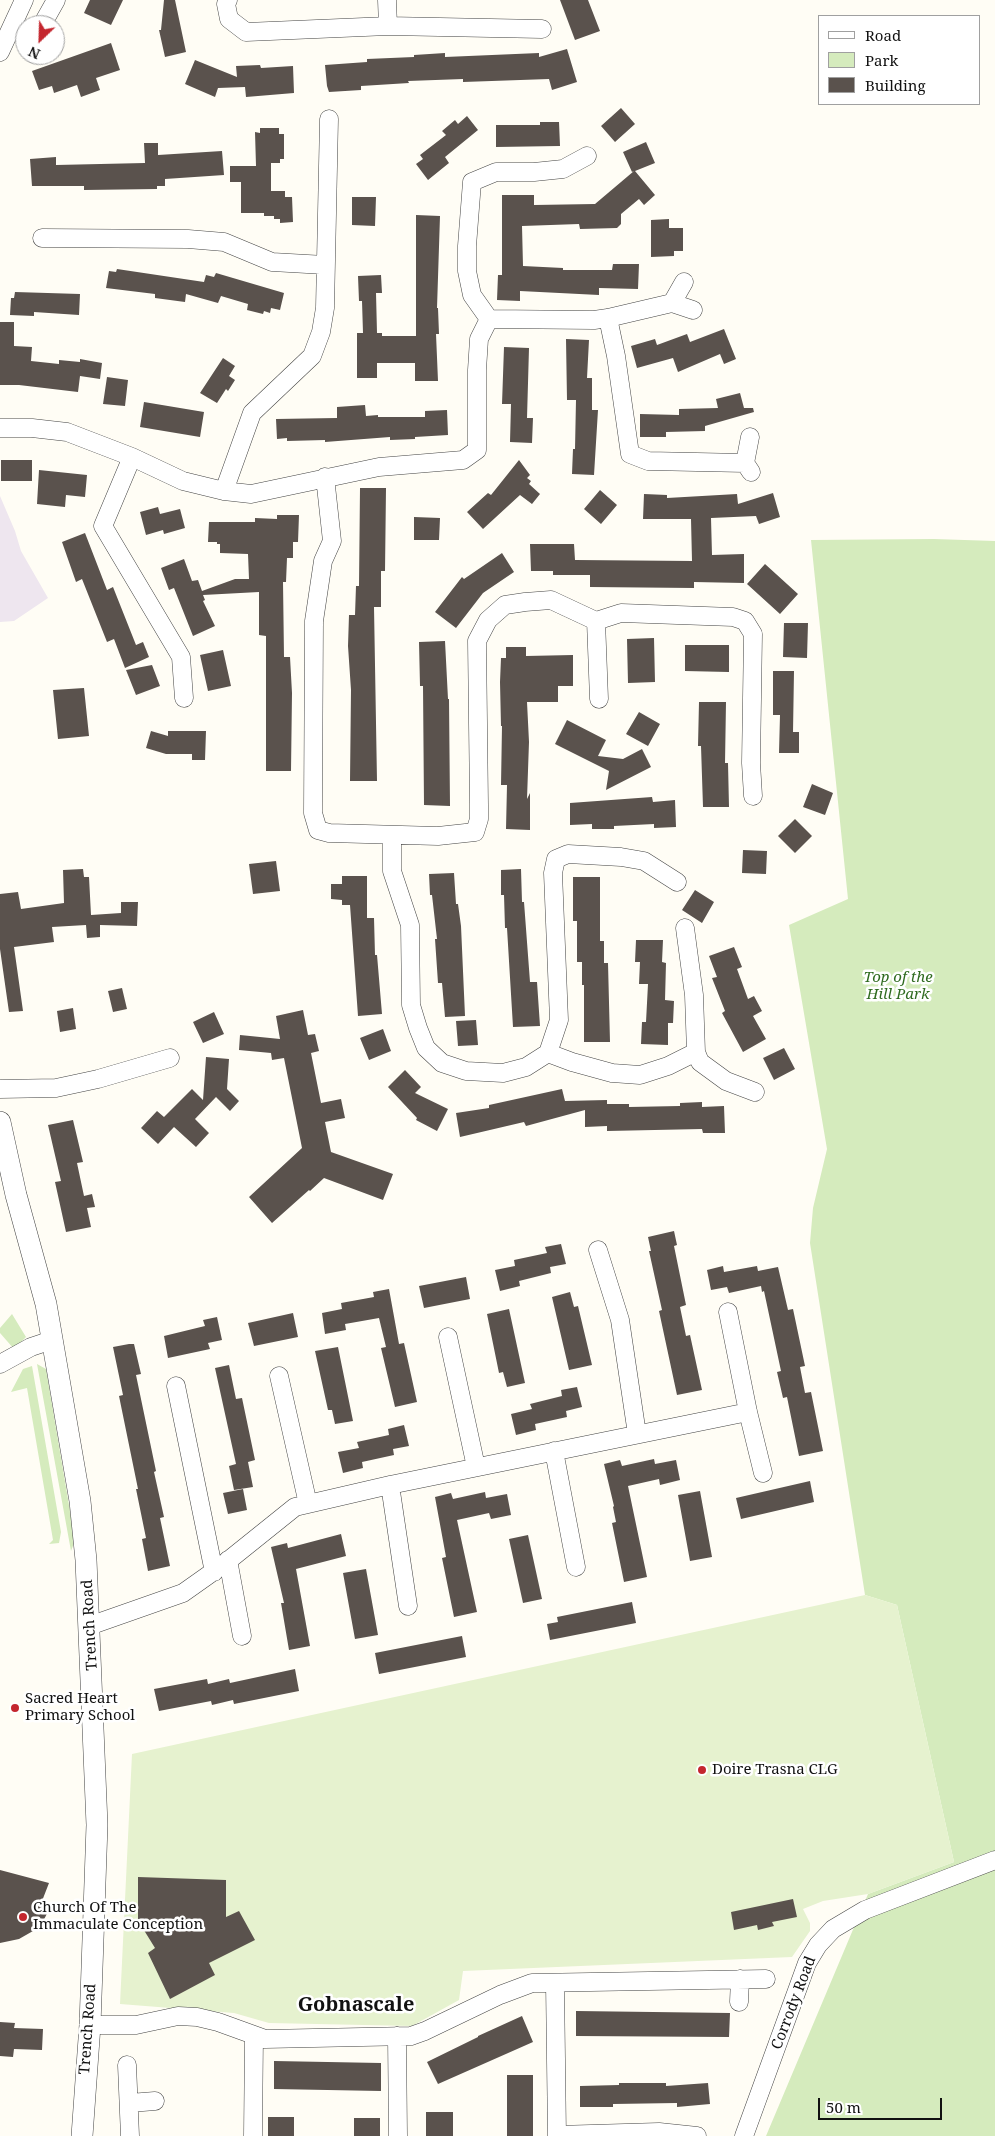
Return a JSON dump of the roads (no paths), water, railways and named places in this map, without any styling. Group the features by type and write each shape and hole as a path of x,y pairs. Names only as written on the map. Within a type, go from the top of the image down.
{"street":[{"path":"0,52 24,0"},
{"path":"48,15 56,0"},
{"path":"228,0 226,4 229,19 246,32 388,26 542,29"},
{"path":"387,0 388,26"},
{"path":"224,491 252,413 312,356 322,332 325,308 329,120"},
{"path":"489,319 472,295 467,271 472,182 496,172 563,170 587,156"},
{"path":"42,238 188,239 224,242 272,262 325,266"},
{"path":"672,303 684,282"},
{"path":"489,319 594,320 672,303 693,310"},
{"path":"608,318 616,356 630,454 648,461 748,468 750,438"},
{"path":"0,428 32,428 67,432 132,457 183,481 224,491 251,494 379,467 463,460 477,450 479,339 489,319"},
{"path":"132,457 103,526 181,656 184,698"},
{"path":"325,477 332,541 323,561 314,621 313,813 318,830 329,833 392,836 438,836 475,832 479,819 477,641 488,620 505,605 551,600 596,621 621,613 733,617 745,620 753,634 751,763 753,796"},
{"path":"596,621 599,699"},
{"path":"392,836 392,871 410,925 411,1005 426,1048 442,1063 466,1072 503,1073 526,1066 548,1053 559,1020 553,873 556,858 568,854 621,857 644,861 677,882"},
{"path":"684,928 694,995 696,1052 700,1062 726,1081 755,1092"},
{"path":"548,1053 612,1074 640,1075 668,1066 696,1052"},
{"path":"0,1090 56,1088 98,1079 170,1058"},
{"name":"Trench Road","path":"0,1122 16,1195 46,1304 80,1501 86,1560 97,1825 90,2025 82,2136"},
{"path":"598,1250 620,1320 637,1434"},
{"path":"728,1312 762,1473"},
{"path":"448,1337 476,1467"},
{"path":"0,1364 31,1347 52,1340"},
{"path":"279,1376 308,1504"},
{"path":"176,1386 214,1572"},
{"path":"89,1626 183,1593 214,1572 295,1507 390,1485 748,1412"},
{"path":"554,1451 576,1567"},
{"path":"390,1485 408,1606"},
{"path":"228,1560 242,1636"},
{"name":"Corrody Road","path":"744,2136 807,1963 818,1945 833,1929 865,1910 995,1860"},
{"path":"739,2002 740,1979"},
{"path":"90,2025 136,2025 178,2016 197,2017 218,2022 265,2039 411,2036 500,1995 532,1983 766,1979"},
{"path":"555,1982 557,2135 659,2132 697,2136"},
{"path":"253,2136 254,2036"},
{"path":"397,2036 398,2136"},
{"path":"128,2065 130,2136"},
{"path":"130,2104 155,2101"}],"place":[{"name":"Sacred Heart Primary School","path":"15,1708"},
{"name":"Doire Trasna CLG","path":"702,1770"},
{"name":"Church Of The Immaculate Conception","path":"23,1917"}],"district":[{"name":"Gobnascale","path":"356,2005"}],"park label":[{"name":"Top of the Hill Park","path":"898,986"}]}
